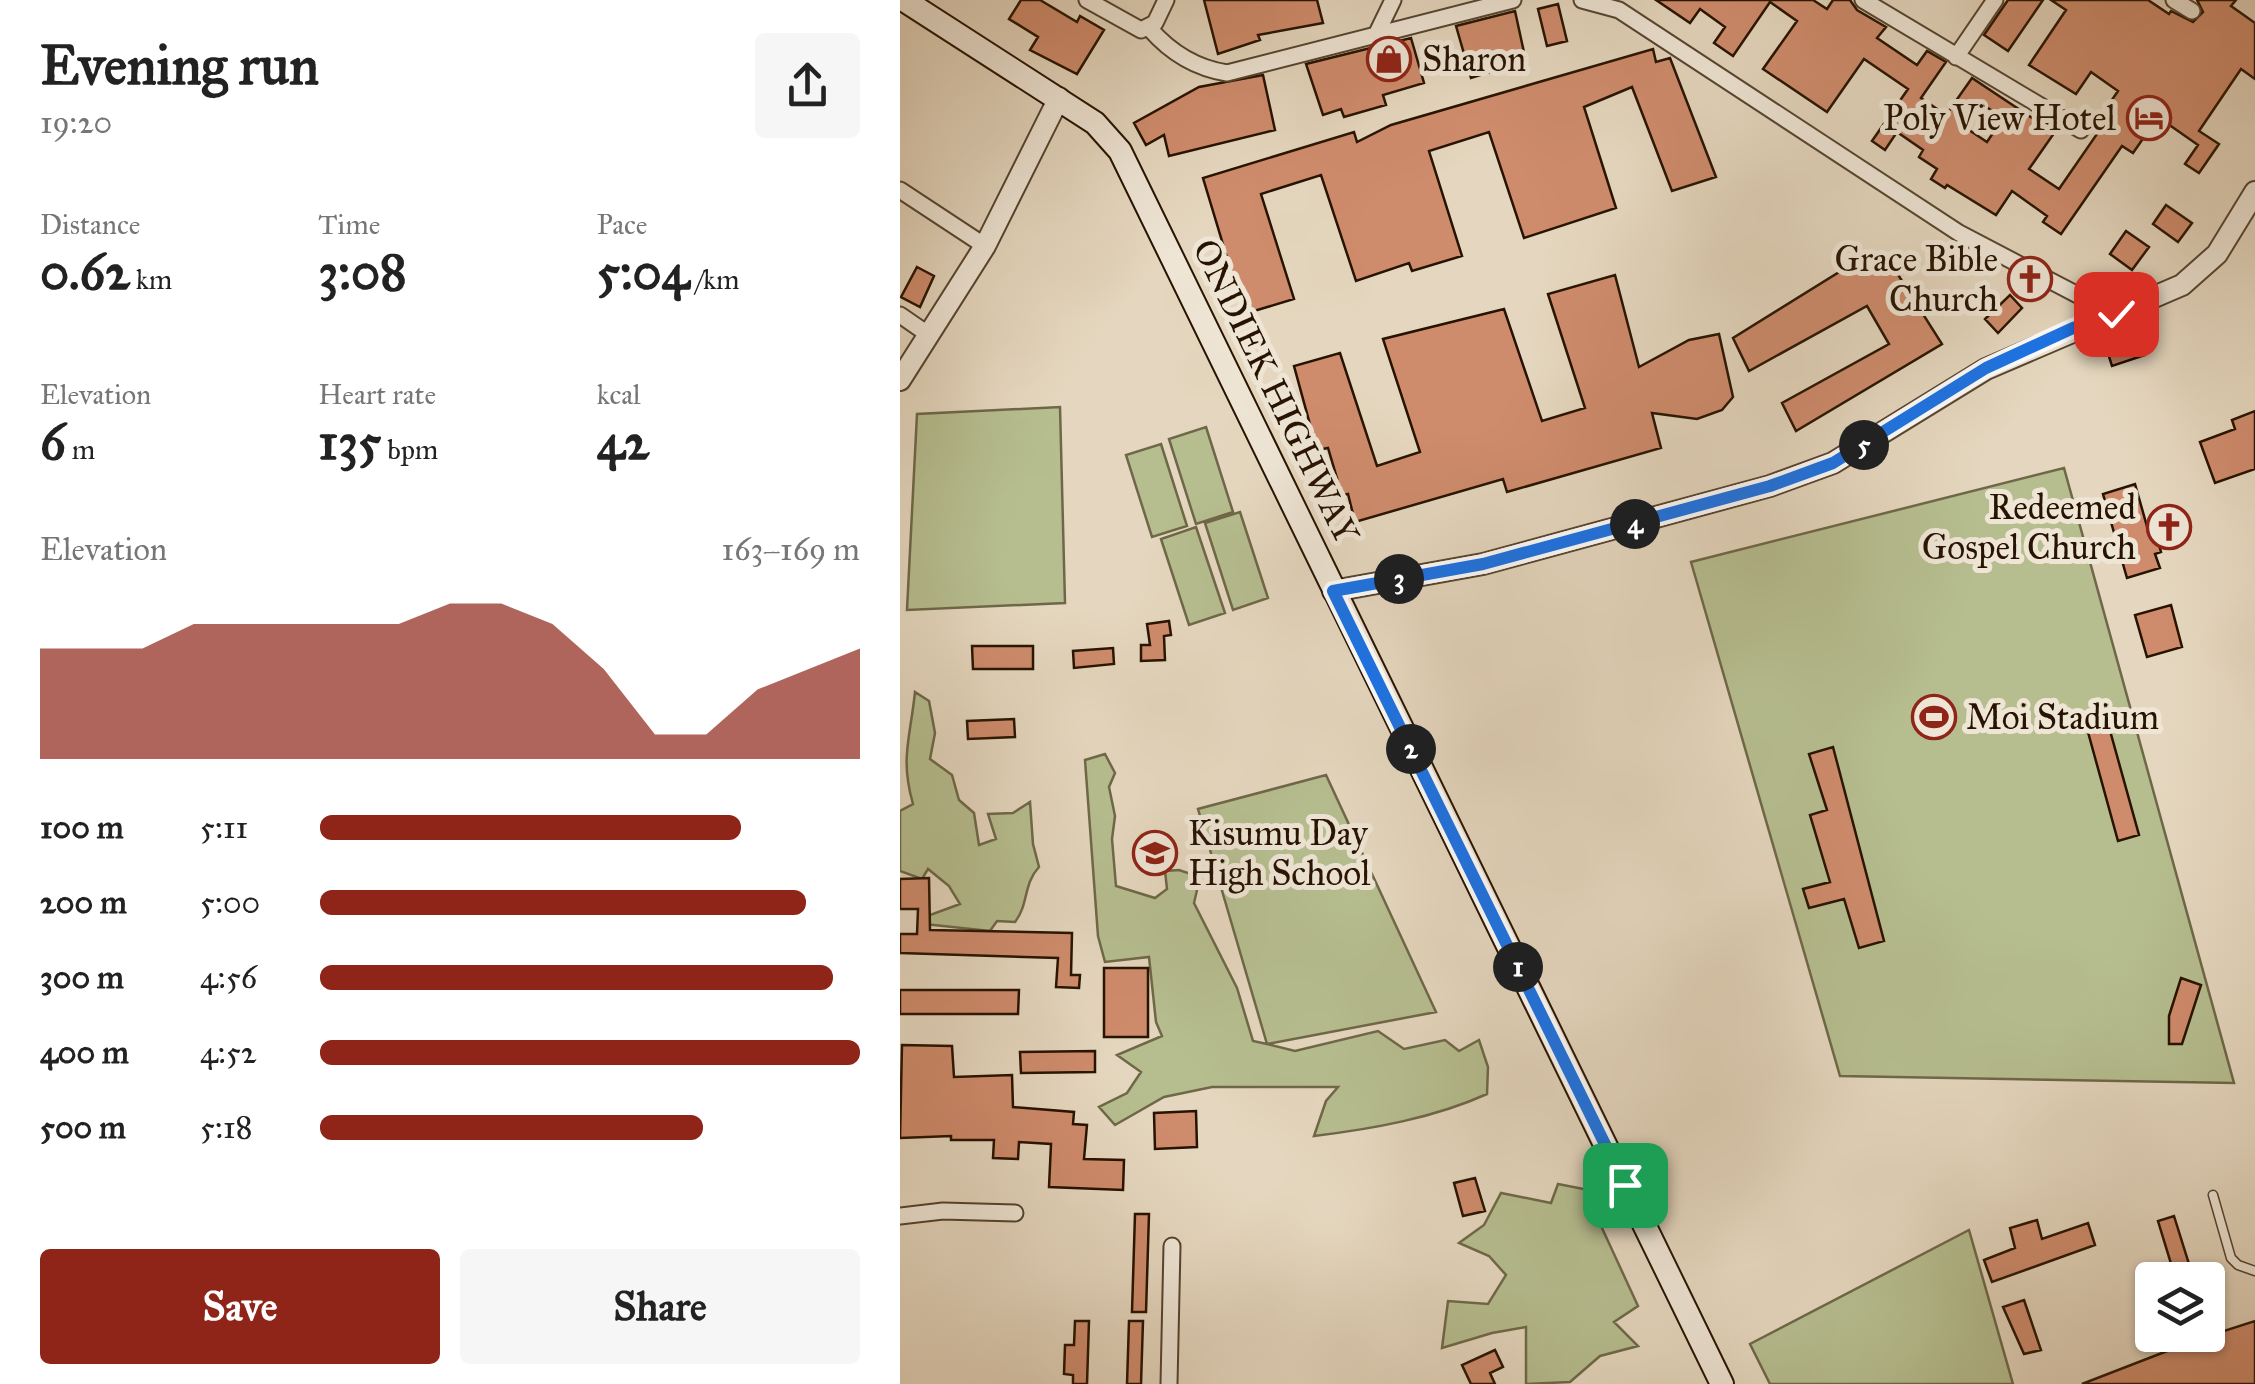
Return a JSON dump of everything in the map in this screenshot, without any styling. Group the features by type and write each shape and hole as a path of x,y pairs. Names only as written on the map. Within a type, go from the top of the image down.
{"main road":[{"name":"ONDIEK HIGHWAY","path":"905,0 1095,123 1120,151 1722,1384"}],"street":[{"path":"1086,0 1136,28 1150,28 1177,55 1205,70 1227,73 1513,0"},
{"path":"1150,28 1166,0"},
{"path":"1376,34 1393,0"},
{"path":"1582,0 1617,5 1960,233 2116,314"},
{"path":"1863,0 2081,130"},
{"path":"1956,57 1995,0"},
{"path":"2174,0 2192,12"},
{"path":"900,380 985,246 1059,98"},
{"path":"900,190 985,246"},
{"path":"1333,591 1483,564 1770,486 1833,463 1986,368 2073,328 2158,298 2200,273 2217,254 2255,192"},
{"path":"900,315 929,335"},
{"path":"900,1216 943,1211 1015,1212"},
{"path":"1169,1384 1172,1246"}],"lane":[{"path":"2214,1196 2231,1258 2255,1271"}],"green space":[{"path":"1060,407 1065,603 907,610 917,414"},
{"path":"1206,427 1233,512 1196,524 1169,439"},
{"path":"1161,444 1187,526 1152,537 1126,455"},
{"name":"Moi Stadium","path":"2064,468 2234,1083 1840,1076 1691,562"},
{"path":"1240,512 1268,598 1233,610 1205,523"},
{"path":"1196,527 1225,613 1189,625 1161,539"},
{"path":"915,692 929,701 935,733 930,759 952,775 959,800 974,813 979,845 996,839 988,814 1013,813 1030,802 1039,867 1030,880 1015,922 997,921 990,931 924,924 930,915 960,904 949,886 928,869 922,879 900,871 900,811 913,804 907,761"},
{"path":"1105,754 1115,773 1109,787 1115,816 1112,839 1116,886 1155,898 1167,889 1165,871 1179,870 1200,877 1194,903 1237,988 1253,1041 1295,1051 1378,1031 1404,1049 1445,1040 1459,1051 1479,1040 1488,1067 1487,1094 1402,1121 1314,1136 1326,1101 1338,1087 1212,1087 1164,1097 1115,1125 1099,1107 1127,1093 1141,1072 1117,1055 1162,1036 1156,1022 1149,957 1105,962 1098,936 1085,760"},
{"path":"1326,775 1436,1012 1267,1044 1198,809"},
{"path":"1558,1184 1584,1189 1638,1306 1614,1322 1638,1346 1600,1356 1570,1382 1526,1384 1526,1327 1442,1348 1448,1301 1488,1304 1506,1275 1489,1256 1459,1243 1484,1225 1501,1193 1551,1203"},
{"path":"1969,1230 2013,1384 1770,1384 1750,1344"}],"building":[{"path":"1021,0 1040,0 1077,22 1080,16 1104,30 1077,74 1030,50 1038,37 1009,19"},
{"path":"1204,0 1317,0 1323,23 1258,35 1260,40 1218,54"},
{"path":"1656,0 1813,0 1827,9 1833,0 1850,0 1857,10 1886,27 1877,38 1917,65 1927,51 1946,62 1921,98 1946,115 1972,78 2038,122 2040,119 2057,129 2029,169 2059,189 2097,134 2092,129 2118,91 2091,72 2076,94 2029,65 2066,10 2051,0 2148,0 2169,14 2171,11 2193,22 2203,12 2197,0 2236,0 2231,6 2255,23 2255,79 2241,69 2199,131 2219,144 2199,173 2185,164 2198,145 2158,117 2133,153 2122,146 2061,234 2043,222 2047,216 2012,191 1996,215 1947,185 1945,188 1931,179 1937,169 1919,157 1923,150 1897,132 1885,150 1872,141 1908,89 1864,59 1827,112 1763,69 1797,21 1770,2 1733,56 1714,43 1725,27 1700,9 1690,23","holes":["1979,102 2003,118 1987,142 1963,126"]},
{"path":"2008,0 2043,0 2008,51 1984,35"},
{"path":"1558,4 1567,41 1547,46 1538,9"},
{"path":"1515,11 1525,57 1487,65 1490,72 1471,78 1456,26"},
{"path":"1411,38 1424,83 1383,95 1386,105 1344,117 1341,109 1323,115 1306,64"},
{"path":"1653,49 1656,62 1670,58 1716,177 1672,191 1632,87 1584,107 1616,208 1524,238 1489,132 1429,151 1462,256 1412,271 1409,263 1356,281 1321,175 1261,194 1294,299 1244,314 1203,178 1354,132 1357,142 1391,125"},
{"path":"1263,75 1275,130 1169,156 1164,135 1146,145 1134,123 1199,87"},
{"path":"2166,205 2192,223 2178,242 2153,224"},
{"path":"2126,231 2149,247 2132,270 2110,254"},
{"path":"1865,256 1874,271 1890,262 1942,344 1796,431 1782,403 1889,344 1867,306 1749,371 1733,338"},
{"path":"917,267 934,276 920,307 901,297"},
{"path":"1615,275 1639,367 1689,340 1719,334 1733,397 1722,410 1697,419 1652,413 1661,448 1507,492 1503,479 1355,522 1348,494 1342,495 1328,448 1317,450 1294,366 1340,353 1377,466 1420,452 1383,339 1504,309 1542,421 1585,408 1548,294"},
{"path":"2010,295 2022,308 1998,333 1985,319"},
{"path":"2140,339 2145,355 2112,366 2107,350"},
{"path":"2255,411 2255,469 2215,483 2200,442 2235,429 2232,420"},
{"path":"2135,484 2148,530 2154,528 2161,552 2155,554 2160,568 2127,578 2103,494"},
{"path":"2171,605 2182,647 2147,657 2135,615"},
{"path":"1169,621 1171,635 1164,636 1165,660 1141,661 1141,645 1150,645 1147,624"},
{"path":"972,646 1033,646 1033,669 973,669"},
{"path":"1113,648 1114,664 1074,668 1073,651"},
{"path":"2104,709 2139,835 2118,841 2083,714"},
{"path":"1014,719 1015,737 968,739 967,721"},
{"path":"1833,747 1884,941 1859,948 1844,899 1809,908 1803,889 1830,882 1810,815 1827,810 1809,754"},
{"path":"929,878 930,930 1072,933 1071,975 1080,975 1079,988 1056,987 1058,958 900,953 900,934 917,934 918,909 900,909 900,879"},
{"path":"1104,968 1148,968 1148,1037 1104,1037"},
{"path":"2181,978 2201,985 2182,1044 2169,1044 2169,1016"},
{"path":"900,990 1019,990 1018,1014 900,1014"},
{"path":"902,1045 952,1046 954,1077 1012,1075 1013,1107 1074,1112 1073,1124 1087,1125 1084,1159 1124,1160 1123,1190 1049,1187 1051,1144 1019,1142 1018,1159 993,1158 994,1140 951,1140 951,1136 900,1138"},
{"path":"1095,1051 1095,1072 1021,1073 1020,1052"},
{"path":"1196,1111 1197,1147 1155,1149 1154,1113"},
{"path":"1475,1178 1485,1211 1463,1216 1454,1183"},
{"path":"1135,1214 1149,1214 1146,1312 1132,1312"},
{"path":"2174,1216 2188,1262 2171,1262 2158,1221"},
{"path":"2037,1220 2042,1239 2088,1223 2095,1245 1992,1282 1984,1260 2015,1248 2010,1228"},
{"path":"2024,1300 2041,1350 2024,1354 2003,1307"},
{"path":"1075,1321 1089,1321 1087,1384 1073,1384 1073,1375 1064,1374 1065,1345 1074,1345"},
{"path":"1129,1321 1143,1321 1141,1384 1127,1384"},
{"path":"2255,1321 2255,1384 2082,1384 2165,1352 2225,1352 2225,1331"},
{"path":"1495,1350 1503,1367 1490,1373 1495,1384 1471,1384 1462,1365"}],"place":[{"name":"Sharon","path":"1389,59"},
{"name":"Poly View Hotel","path":"2149,118"},
{"name":"Grace Bible Church","path":"2030,279"},
{"name":"Redeemed Gospel Church","path":"2169,527"},
{"name":"Moi Stadium","path":"1934,717"},
{"name":"Kisumu Day High School","path":"1155,853"}],"route":[{"path":"1625,1185 1333,591 1483,564 1770,486 1833,463 1986,368 2073,328 2116,314"}]}
